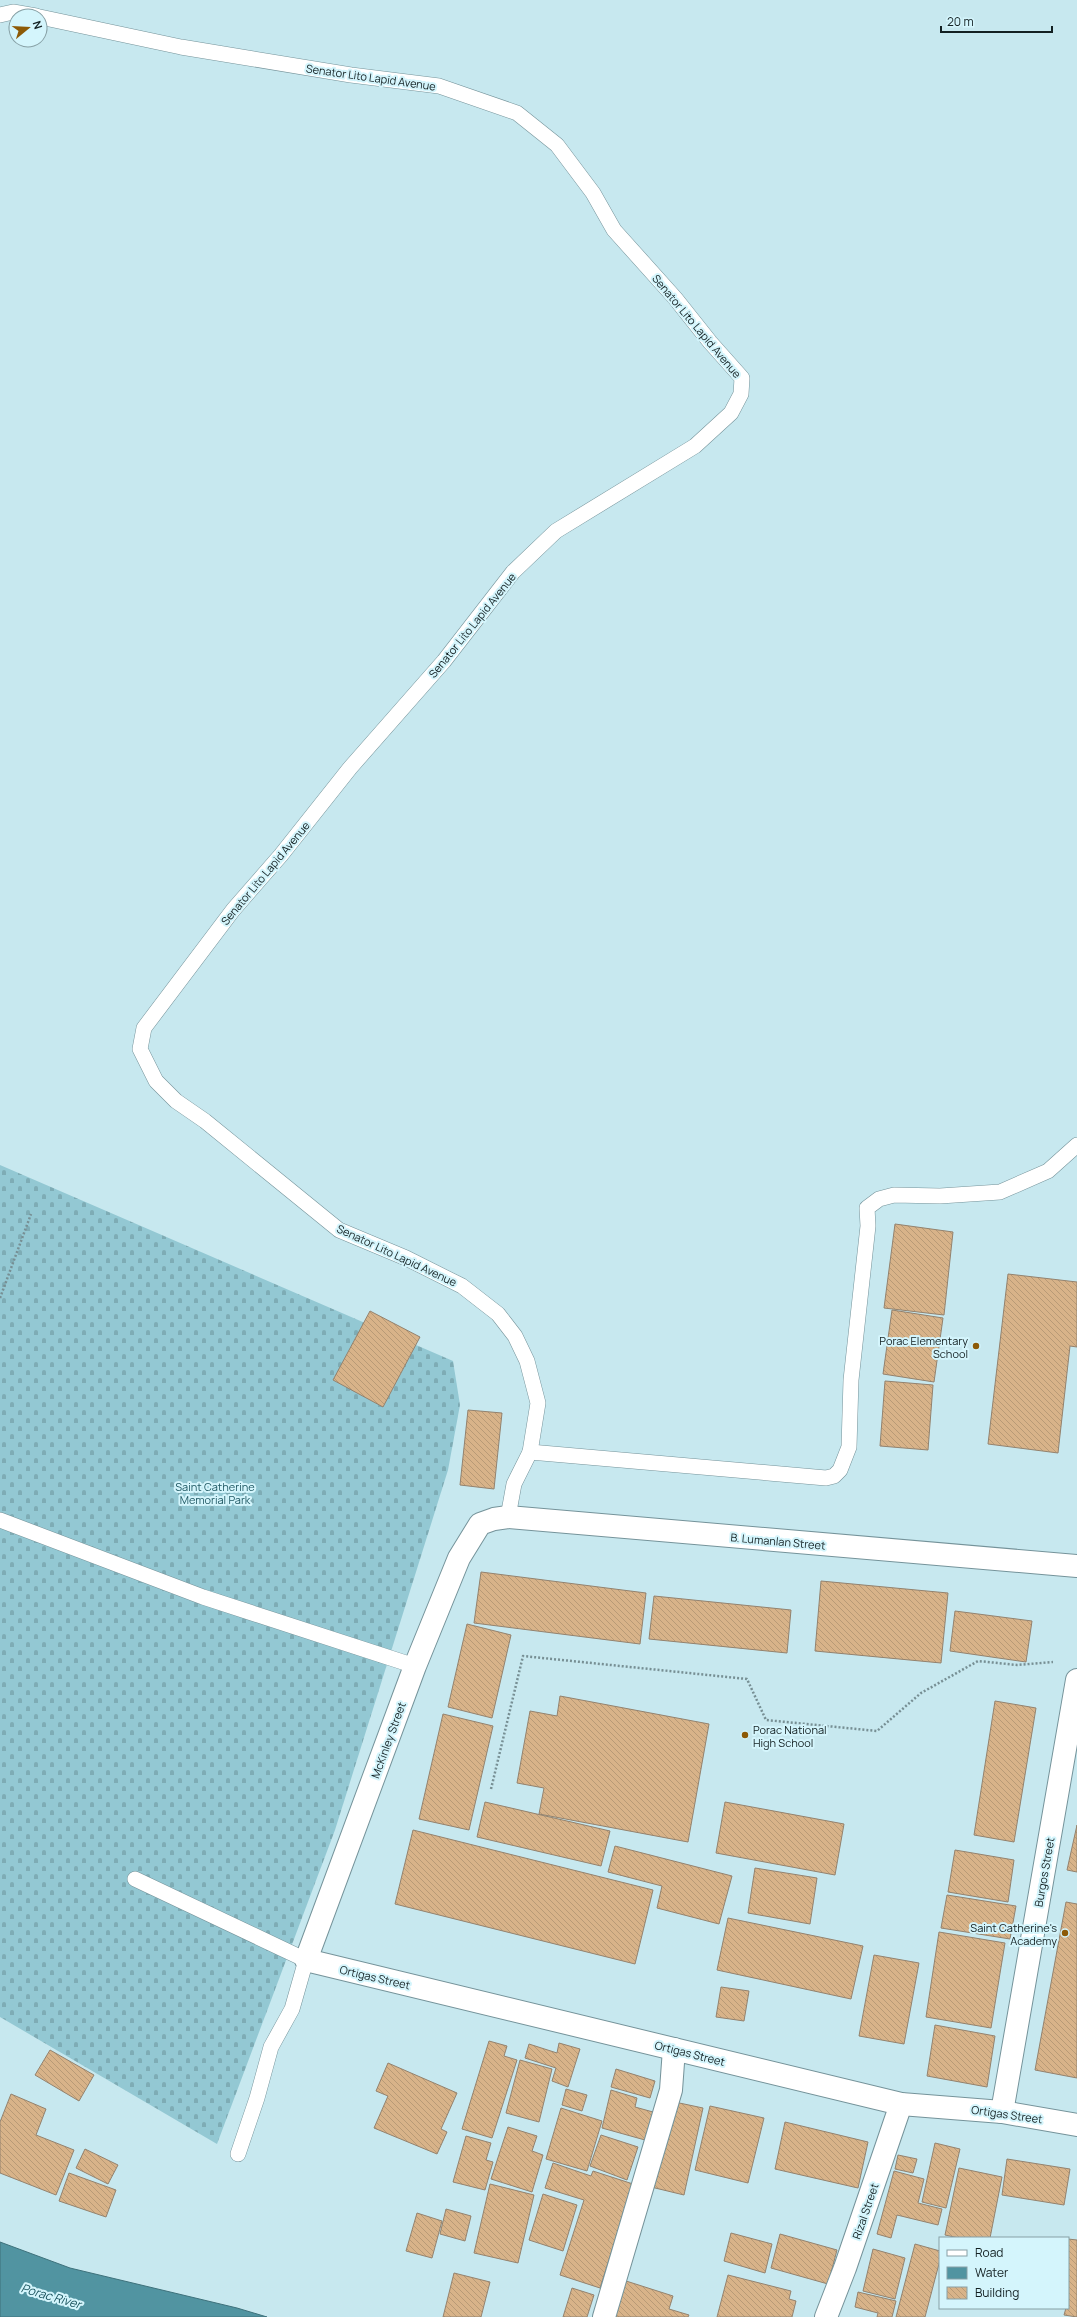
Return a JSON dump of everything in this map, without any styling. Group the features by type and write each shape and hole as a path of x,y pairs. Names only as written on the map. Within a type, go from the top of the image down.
{"street":[{"name":"B. Lumanlan Street","path":"480,1524 494,1519 508,1517 1077,1566"},
{"name":"McKinley Street","path":"306,1960 415,1666 459,1558 480,1524"},
{"name":"Burgos Street","path":"1002,2112 1077,1680"},
{"name":"Ortigas Street","path":"306,1960 901,2104 1002,2112 1077,2125"},
{"path":"604,2317 671,2090 674,2049"},
{"name":"Rizal Street","path":"826,2317 845,2268 901,2104"}],"lane":[{"path":"3,0 6,13"},
{"name":"Senator Lito Lapid Avenue","path":"48,19 181,47 352,75 439,86 517,114 557,145 593,192 614,230 675,298 710,342 742,378 741,394 731,413 695,446 556,531 512,572 444,661 350,768 281,855 233,910 144,1028 140,1049 156,1081 176,1101 205,1121 339,1230 406,1258 462,1286 498,1314 515,1336 527,1361 538,1403 530,1452 514,1484 508,1517"},
{"path":"530,1452 826,1478 834,1476 840,1470 849,1448 851,1380 868,1226 867,1208 879,1199 894,1195 940,1196 1000,1192 1048,1171 1077,1145"},
{"path":"0,1520 203,1597 415,1666"},
{"path":"135,1879 306,1960 292,2009 271,2047 257,2098 238,2154"}],"path":[{"path":"0,1298 31,1214"},
{"path":"491,1789 523,1656 747,1679 766,1720 876,1730 921,1693 978,1661 1017,1665 1058,1662"}],"green space":[{"name":"Saint Catherine Memorial Park","path":"0,1165 453,1361 460,1405 448,1470 335,1830 217,2144 0,2017"}],"water":[{"name":"Porac River","path":"0,2242 70,2268 237,2308 267,2317 0,2317"}],"building":[{"path":"895,1224 953,1232 944,1315 884,1308"},
{"path":"1008,1274 1077,1282 1077,1347 1070,1346 1058,1453 988,1444"},
{"path":"892,1310 943,1318 934,1382 883,1374"},
{"path":"370,1311 420,1337 383,1407 333,1380"},
{"path":"885,1381 933,1385 928,1450 880,1446"},
{"path":"468,1410 502,1413 494,1489 460,1485"},
{"path":"481,1572 646,1593 640,1644 474,1623"},
{"path":"821,1581 948,1593 941,1663 815,1651"},
{"path":"654,1596 791,1610 787,1653 649,1639"},
{"path":"955,1611 1032,1621 1026,1662 950,1651"},
{"path":"467,1624 511,1635 492,1718 448,1707"},
{"path":"560,1696 709,1724 688,1842 539,1814 544,1788 517,1783 530,1711 557,1716"},
{"path":"995,1701 1036,1708 1014,1842 974,1835"},
{"path":"443,1714 493,1726 469,1830 419,1819"},
{"path":"485,1802 610,1831 601,1866 477,1837"},
{"path":"725,1802 844,1824 835,1875 716,1853"},
{"path":"1077,1825 1077,1872 1067,1870"},
{"path":"413,1830 653,1890 635,1964 395,1904"},
{"path":"615,1846 732,1876 719,1924 657,1908 662,1886 608,1872"},
{"path":"955,1850 1014,1860 1008,1902 948,1892"},
{"path":"755,1868 817,1878 810,1924 748,1913"},
{"path":"947,1895 1016,1906 1010,1939 941,1928"},
{"path":"1066,1902 1077,1904 1077,2078 1035,2070"},
{"path":"728,1918 863,1946 851,1999 717,1970"},
{"path":"939,1932 1005,1943 991,2028 926,2017"},
{"path":"874,1955 919,1963 904,2044 859,2036"},
{"path":"721,1987 749,1991 744,2021 716,2017"},
{"path":"935,2025 995,2036 987,2087 927,2076"},
{"path":"489,2041 507,2046 504,2056 517,2060 492,2138 462,2129"},
{"path":"559,2043 580,2049 568,2087 552,2081 556,2068 525,2058 529,2044 557,2053"},
{"path":"50,2050 94,2075 79,2101 35,2075"},
{"path":"520,2060 552,2069 539,2122 506,2113"},
{"path":"388,2063 457,2093 441,2129 447,2132 437,2154 374,2128 388,2096 376,2091"},
{"path":"616,2069 655,2081 650,2098 611,2087"},
{"path":"566,2089 587,2095 582,2111 562,2105"},
{"path":"611,2090 637,2098 635,2107 653,2112 645,2140 602,2128"},
{"path":"11,2094 46,2109 36,2135 74,2150 56,2195 0,2173 0,2122"},
{"path":"670,2101 703,2108 684,2195 651,2187"},
{"path":"710,2106 764,2118 748,2183 695,2170"},
{"path":"561,2108 602,2121 587,2171 546,2159"},
{"path":"785,2122 868,2142 858,2188 775,2169"},
{"path":"508,2127 537,2136 532,2151 543,2155 532,2192 491,2179"},
{"path":"601,2135 638,2147 627,2180 590,2166"},
{"path":"466,2136 491,2143 486,2160 493,2162 485,2190 453,2182"},
{"path":"935,2143 960,2149 946,2208 922,2202"},
{"path":"85,2149 118,2165 108,2184 76,2168"},
{"path":"898,2155 917,2159 913,2173 895,2169"},
{"path":"1007,2159 1070,2169 1064,2205 1002,2195"},
{"path":"553,2163 591,2176 593,2171 633,2184 600,2288 560,2275 584,2200 545,2188"},
{"path":"959,2168 1002,2177 990,2237 954,2237 945,2235"},
{"path":"894,2171 924,2179 918,2203 942,2209 938,2225 897,2215 891,2238 877,2234"},
{"path":"69,2173 116,2190 106,2217 59,2201"},
{"path":"490,2184 534,2195 518,2263 474,2253"},
{"path":"543,2194 577,2205 563,2251 529,2240"},
{"path":"446,2209 471,2216 465,2241 440,2234"},
{"path":"417,2213 442,2221 432,2258 406,2251"},
{"path":"731,2233 772,2244 765,2273 724,2261"},
{"path":"780,2234 837,2250 828,2284 771,2268"},
{"path":"1069,2239 1077,2240 1077,2317 1064,2315 1066,2309 1069,2309"},
{"path":"915,2244 939,2251 939,2264 925,2317 896,2317"},
{"path":"873,2249 905,2258 895,2299 863,2291"},
{"path":"454,2273 490,2282 481,2317 443,2317"},
{"path":"728,2275 791,2291 789,2299 796,2301 792,2317 717,2317"},
{"path":"623,2280 673,2296 669,2309 689,2315 688,2317 611,2317"},
{"path":"572,2288 594,2295 587,2317 563,2317"},
{"path":"858,2292 896,2301 892,2317 877,2317 878,2313 855,2307"}],"place":[{"name":"Porac Elementary School","path":"976,1346"},
{"name":"Porac National High School","path":"745,1735"},
{"name":"Saint Catherine's Academy","path":"1065,1933"}]}
